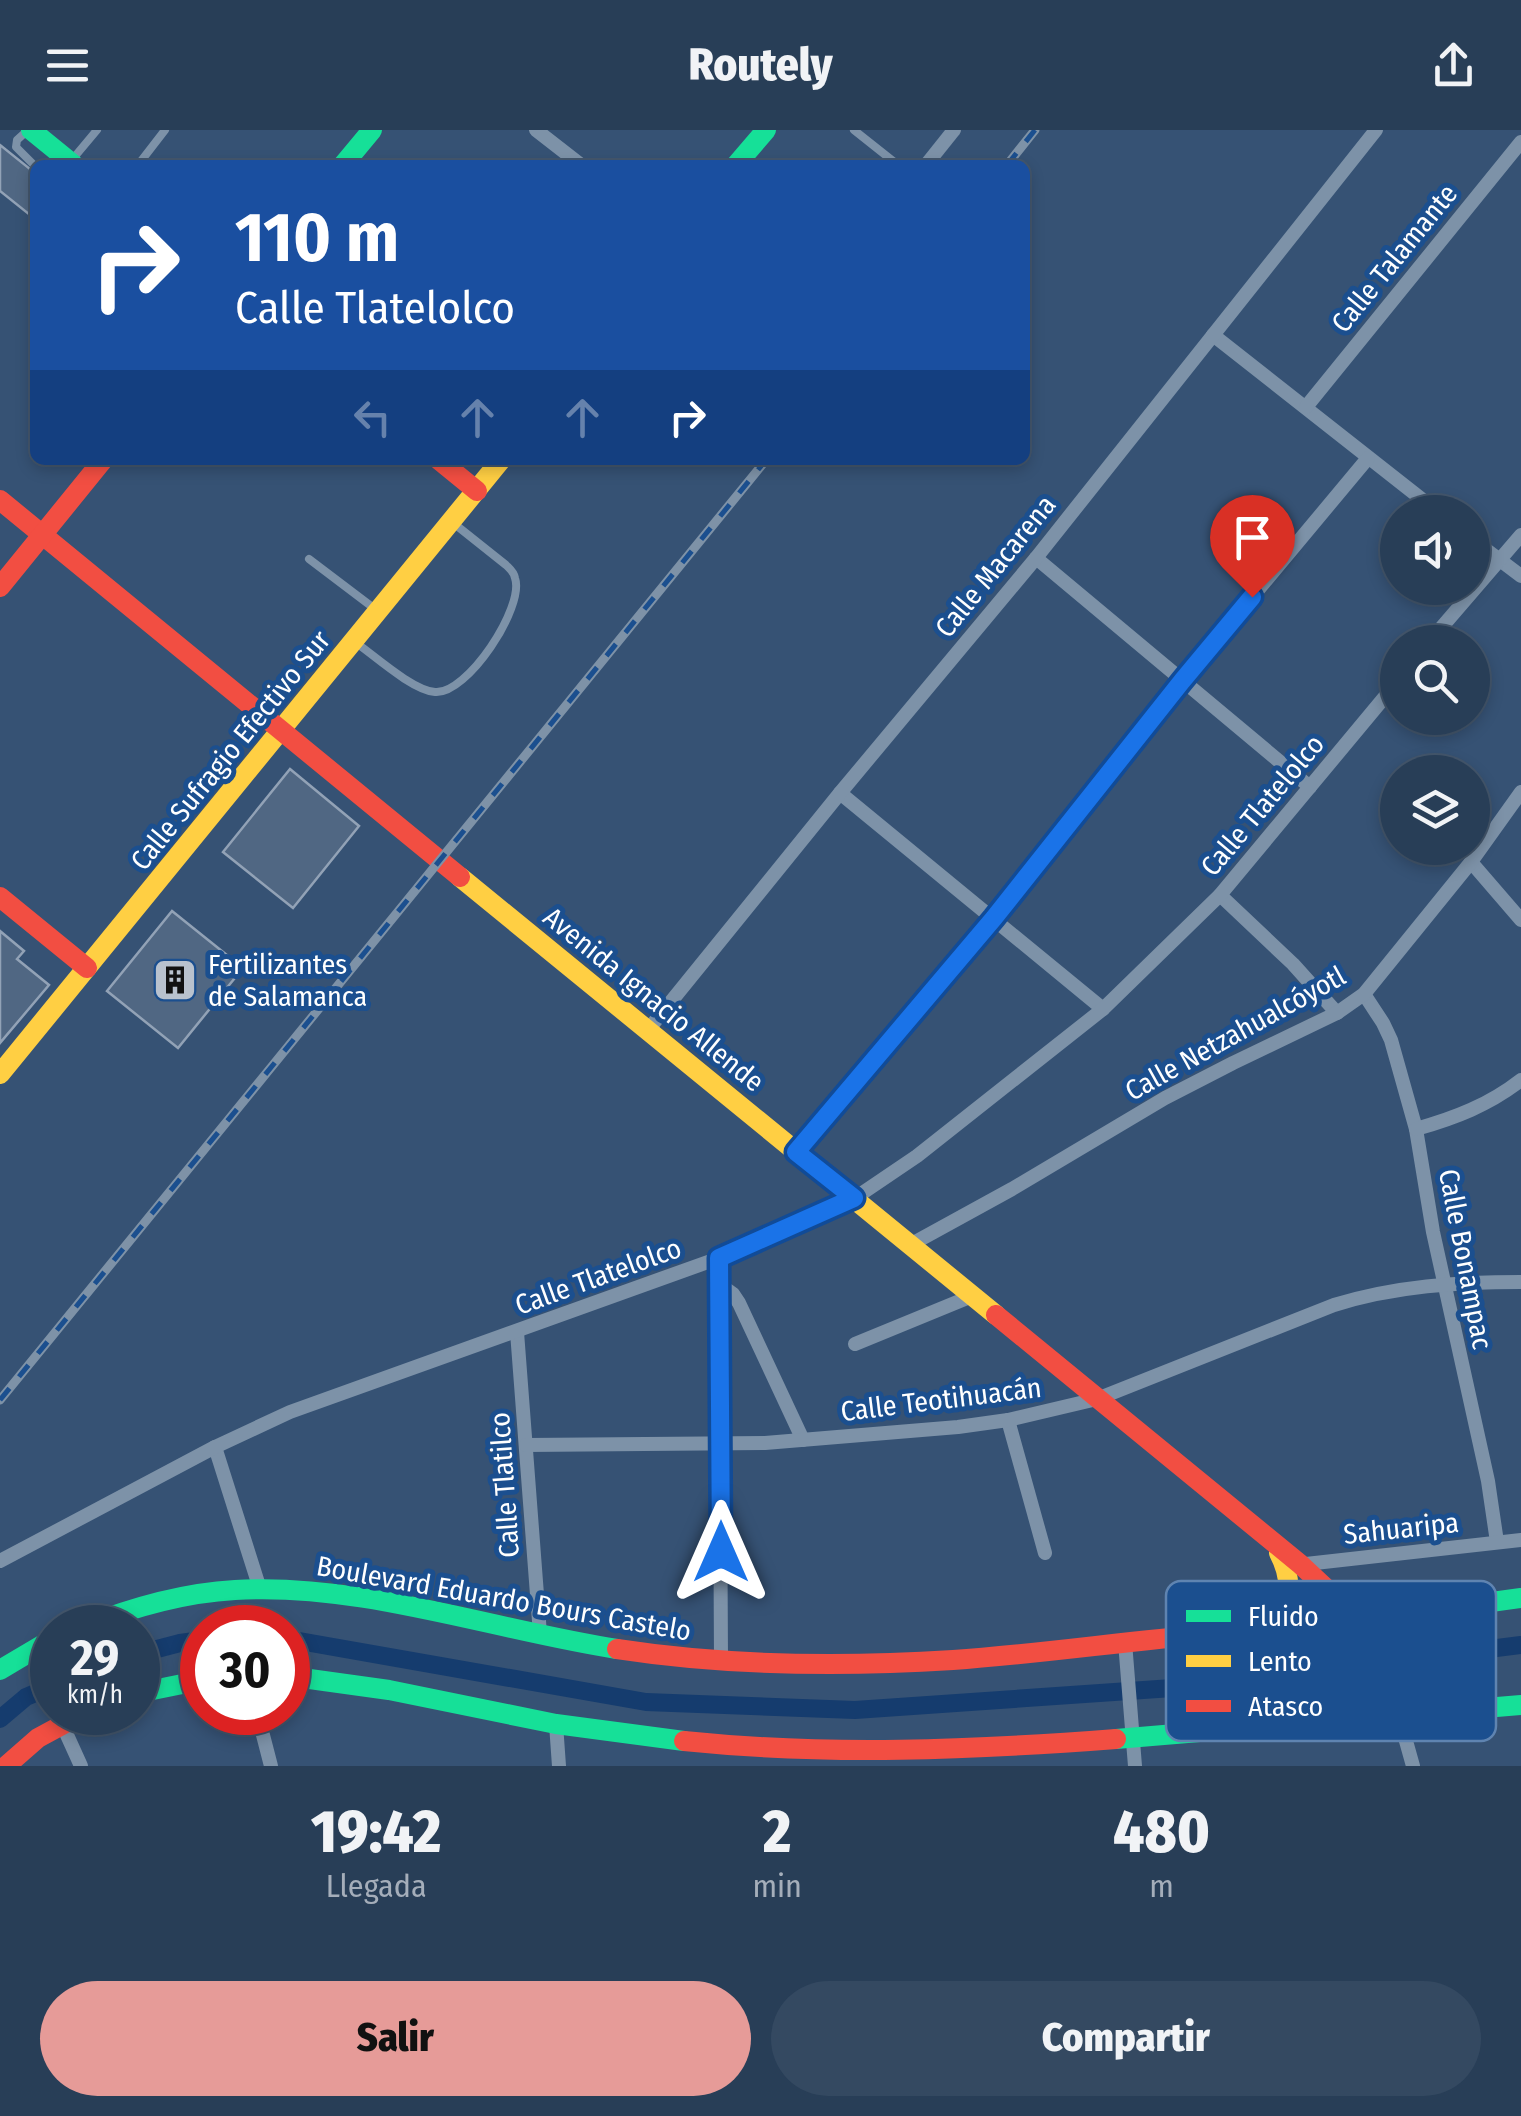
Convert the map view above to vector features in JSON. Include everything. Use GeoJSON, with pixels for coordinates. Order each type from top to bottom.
{"type":"FeatureCollection","features":[{"type":"Feature","properties":{"kind":"street"},"geometry":{"type":"LineString","coordinates":[[30,130],[67,160]]}},
{"type":"Feature","properties":{"kind":"street"},"geometry":{"type":"LineString","coordinates":[[347,160],[372,130]]}},
{"type":"Feature","properties":{"kind":"street"},"geometry":{"type":"LineString","coordinates":[[536,130],[575,160]]}},
{"type":"Feature","properties":{"kind":"street"},"geometry":{"type":"LineString","coordinates":[[740,160],[766,130]]}},
{"type":"Feature","properties":{"kind":"street"},"geometry":{"type":"LineString","coordinates":[[930,160],[954,130]]}},
{"type":"Feature","properties":{"kind":"street","name":"Calle Macarena"},"geometry":{"type":"LineString","coordinates":[[648,1030],[1036,558],[1376,130]]}},
{"type":"Feature","properties":{"kind":"street","name":"Calle Talamante"},"geometry":{"type":"LineString","coordinates":[[1306,406],[1521,142]]}},
{"type":"Feature","properties":{"kind":"street"},"geometry":{"type":"LineString","coordinates":[[1213,336],[1416,495]]}},
{"type":"Feature","properties":{"kind":"street"},"geometry":{"type":"LineString","coordinates":[[796,1152],[994,918],[1182,681],[1368,458]]}},
{"type":"Feature","properties":{"kind":"street"},"geometry":{"type":"LineString","coordinates":[[0,587],[99,465]]}},
{"type":"Feature","properties":{"kind":"street"},"geometry":{"type":"LineString","coordinates":[[446,465],[477,491]]}},
{"type":"Feature","properties":{"kind":"street","name":"Calle Sufragio Efectivo Sur"},"geometry":{"type":"LineString","coordinates":[[0,1074],[497,465]]}},
{"type":"Feature","properties":{"kind":"street","name":"Avenida Ignacio Allende"},"geometry":{"type":"LineString","coordinates":[[0,500],[854,1198],[1272,1543],[1312,1581]]}},
{"type":"Feature","properties":{"kind":"street"},"geometry":{"type":"LineString","coordinates":[[1443,625],[1521,534]]}},
{"type":"Feature","properties":{"kind":"street"},"geometry":{"type":"LineString","coordinates":[[1490,553],[1521,576]]}},
{"type":"Feature","properties":{"kind":"street"},"geometry":{"type":"LineString","coordinates":[[1036,558],[1310,786]]}},
{"type":"Feature","properties":{"kind":"street","name":"Calle Tlatelolco"},"geometry":{"type":"LineString","coordinates":[[0,1561],[215,1447],[325,1399],[719,1258],[854,1198],[917,1156],[1102,1009],[1220,895],[1380,702]]}},
{"type":"Feature","properties":{"kind":"street","name":"Calle Netzahualcóyotl"},"geometry":{"type":"LineString","coordinates":[[1490,834],[1521,792]]}},
{"type":"Feature","properties":{"kind":"street"},"geometry":{"type":"LineString","coordinates":[[840,793],[1102,1009]]}},
{"type":"Feature","properties":{"kind":"street"},"geometry":{"type":"LineString","coordinates":[[1502,816],[1521,817]]}},
{"type":"Feature","properties":{"kind":"street","name":"Calle Netzahualcóyotl"},"geometry":{"type":"LineString","coordinates":[[910,1245],[1165,1098],[1337,1013],[1364,994],[1469,865]]}},
{"type":"Feature","properties":{"kind":"street"},"geometry":{"type":"LineString","coordinates":[[1474,865],[1521,920]]}},
{"type":"Feature","properties":{"kind":"street"},"geometry":{"type":"LineString","coordinates":[[1220,895],[1293,964],[1337,1013]]}},
{"type":"Feature","properties":{"kind":"street"},"geometry":{"type":"LineString","coordinates":[[0,898],[87,968]]}},
{"type":"Feature","properties":{"kind":"street","name":"Calle Bonampac"},"geometry":{"type":"LineString","coordinates":[[1364,994],[1391,1040],[1416,1129],[1497,1542]]}},
{"type":"Feature","properties":{"kind":"street"},"geometry":{"type":"LineString","coordinates":[[1416,1129],[1452,1119],[1491,1101],[1521,1080]]}},
{"type":"Feature","properties":{"kind":"street"},"geometry":{"type":"LineString","coordinates":[[719,1258],[722,1660]]}},
{"type":"Feature","properties":{"kind":"street","name":"Calle Teotihuacán"},"geometry":{"type":"LineString","coordinates":[[526,1445],[803,1440],[1008,1420],[1096,1399],[1334,1304],[1444,1284],[1521,1282]]}},
{"type":"Feature","properties":{"kind":"street"},"geometry":{"type":"LineString","coordinates":[[719,1284],[739,1304],[803,1440]]}},
{"type":"Feature","properties":{"kind":"street"},"geometry":{"type":"LineString","coordinates":[[856,1344],[972,1296]]}},
{"type":"Feature","properties":{"kind":"street","name":"Calle Tlatilco"},"geometry":{"type":"LineString","coordinates":[[517,1332],[540,1634]]}},
{"type":"Feature","properties":{"kind":"street"},"geometry":{"type":"LineString","coordinates":[[1008,1420],[1045,1554]]}},
{"type":"Feature","properties":{"kind":"street"},"geometry":{"type":"LineString","coordinates":[[215,1447],[260,1589]]}},
{"type":"Feature","properties":{"kind":"street","name":"Sahuaripa"},"geometry":{"type":"LineString","coordinates":[[1293,1565],[1521,1540]]}},
{"type":"Feature","properties":{"kind":"street"},"geometry":{"type":"LineString","coordinates":[[1291,1581],[1293,1565]]}},
{"type":"Feature","properties":{"kind":"street","name":"Boulevard Eduardo Bours Castelo"},"geometry":{"type":"LineString","coordinates":[[150,1605],[188,1595],[260,1589],[315,1592],[659,1655],[722,1660],[866,1663],[1126,1651],[1166,1645]]}},
{"type":"Feature","properties":{"kind":"street","name":"Boulevard Eduardo Bours Castelo"},"geometry":{"type":"LineString","coordinates":[[1496,1601],[1521,1598]]}},
{"type":"Feature","properties":{"kind":"street"},"geometry":{"type":"LineString","coordinates":[[1126,1651],[1135,1766]]}},
{"type":"Feature","properties":{"kind":"street"},"geometry":{"type":"LineString","coordinates":[[0,1670],[30,1653]]}},
{"type":"Feature","properties":{"kind":"street"},"geometry":{"type":"LineString","coordinates":[[310,1677],[556,1724],[764,1757],[1053,1746],[1166,1730]]}},
{"type":"Feature","properties":{"kind":"street"},"geometry":{"type":"LineString","coordinates":[[1496,1707],[1521,1705]]}},
{"type":"Feature","properties":{"kind":"street"},"geometry":{"type":"LineString","coordinates":[[556,1724],[559,1766]]}},
{"type":"Feature","properties":{"kind":"street"},"geometry":{"type":"LineString","coordinates":[[6,1766],[43,1735]]}},
{"type":"Feature","properties":{"kind":"street"},"geometry":{"type":"LineString","coordinates":[[67,1735],[81,1766]]}},
{"type":"Feature","properties":{"kind":"street"},"geometry":{"type":"LineString","coordinates":[[262,1735],[271,1766]]}},
{"type":"Feature","properties":{"kind":"street"},"geometry":{"type":"LineString","coordinates":[[1406,1741],[1414,1766]]}},
{"type":"Feature","properties":{"kind":"lane"},"geometry":{"type":"LineString","coordinates":[[30,130],[16,147],[30,161]]}},
{"type":"Feature","properties":{"kind":"lane"},"geometry":{"type":"LineString","coordinates":[[75,160],[97,130]]}},
{"type":"Feature","properties":{"kind":"lane"},"geometry":{"type":"LineString","coordinates":[[142,160],[166,130]]}},
{"type":"Feature","properties":{"kind":"lane"},"geometry":{"type":"LineString","coordinates":[[854,130],[892,160]]}},
{"type":"Feature","properties":{"kind":"lane"},"geometry":{"type":"LineString","coordinates":[[354,642],[432,692],[446,691],[458,684],[473,668],[513,609],[517,581],[506,565],[452,522]]}},
{"type":"Feature","properties":{"kind":"lane"},"geometry":{"type":"LineString","coordinates":[[308,558],[379,612]]}},
{"type":"Feature","properties":{"kind":"building"},"geometry":{"type":"Polygon","coordinates":[[[0,145],[30,169],[30,215],[0,191],[0,145]]]}},
{"type":"Feature","properties":{"kind":"building"},"geometry":{"type":"Polygon","coordinates":[[[290,769],[359,826],[293,908],[223,852],[290,769]]]}},
{"type":"Feature","properties":{"kind":"building","name":"Fertilizantes de Salamanca"},"geometry":{"type":"Polygon","coordinates":[[[172,911],[243,968],[178,1048],[107,991],[172,911]]]}},
{"type":"Feature","properties":{"kind":"building"},"geometry":{"type":"Polygon","coordinates":[[[0,931],[24,951],[17,959],[49,985],[0,1043],[0,931]]]}},
{"type":"Feature","properties":{"kind":"waterway"},"geometry":{"type":"LineString","coordinates":[[160,1648],[180,1643]]}},
{"type":"Feature","properties":{"kind":"waterway"},"geometry":{"type":"LineString","coordinates":[[310,1643],[646,1702],[855,1710],[1166,1688]]}},
{"type":"Feature","properties":{"kind":"waterway"},"geometry":{"type":"LineString","coordinates":[[1496,1648],[1521,1645]]}},
{"type":"Feature","properties":{"kind":"waterway"},"geometry":{"type":"LineString","coordinates":[[0,1719],[30,1695]]}},
{"type":"Feature","properties":{"kind":"railway"},"geometry":{"type":"LineString","coordinates":[[1011,160],[1035,130]]}},
{"type":"Feature","properties":{"kind":"railway"},"geometry":{"type":"LineString","coordinates":[[0,1400],[762,465]]}},
{"type":"Feature","properties":{"kind":"traffic: fast"},"geometry":{"type":"LineString","coordinates":[[31,130],[68,160]]}},
{"type":"Feature","properties":{"kind":"traffic: fast"},"geometry":{"type":"LineString","coordinates":[[347,160],[372,130]]}},
{"type":"Feature","properties":{"kind":"traffic: fast"},"geometry":{"type":"LineString","coordinates":[[740,160],[766,130]]}},
{"type":"Feature","properties":{"kind":"traffic: fast"},"geometry":{"type":"LineString","coordinates":[[148,1605],[235,1590],[330,1593],[617,1649]]}},
{"type":"Feature","properties":{"kind":"traffic: fast"},"geometry":{"type":"LineString","coordinates":[[1496,1601],[1521,1598]]}},
{"type":"Feature","properties":{"kind":"traffic: fast"},"geometry":{"type":"LineString","coordinates":[[0,1670],[30,1652]]}},
{"type":"Feature","properties":{"kind":"traffic: fast"},"geometry":{"type":"LineString","coordinates":[[310,1679],[389,1690],[556,1724],[684,1741]]}},
{"type":"Feature","properties":{"kind":"traffic: fast"},"geometry":{"type":"LineString","coordinates":[[160,1689],[180,1684]]}},
{"type":"Feature","properties":{"kind":"traffic: fast"},"geometry":{"type":"LineString","coordinates":[[1496,1707],[1521,1705]]}},
{"type":"Feature","properties":{"kind":"traffic: fast"},"geometry":{"type":"LineString","coordinates":[[1116,1739],[1166,1735]]}},
{"type":"Feature","properties":{"kind":"traffic: slow"},"geometry":{"type":"LineString","coordinates":[[0,1074],[497,465]]}},
{"type":"Feature","properties":{"kind":"traffic: slow"},"geometry":{"type":"LineString","coordinates":[[460,877],[996,1315]]}},
{"type":"Feature","properties":{"kind":"traffic: slow"},"geometry":{"type":"LineString","coordinates":[[1279,1553],[1287,1581]]}},
{"type":"Feature","properties":{"kind":"traffic: jam"},"geometry":{"type":"LineString","coordinates":[[0,587],[99,465]]}},
{"type":"Feature","properties":{"kind":"traffic: jam"},"geometry":{"type":"LineString","coordinates":[[445,465],[477,491]]}},
{"type":"Feature","properties":{"kind":"traffic: jam"},"geometry":{"type":"LineString","coordinates":[[0,500],[460,877]]}},
{"type":"Feature","properties":{"kind":"traffic: jam"},"geometry":{"type":"LineString","coordinates":[[0,897],[87,968]]}},
{"type":"Feature","properties":{"kind":"traffic: jam"},"geometry":{"type":"LineString","coordinates":[[996,1315],[1318,1581]]}},
{"type":"Feature","properties":{"kind":"traffic: jam"},"geometry":{"type":"LineString","coordinates":[[617,1649],[743,1662],[869,1664],[1166,1639]]}},
{"type":"Feature","properties":{"kind":"traffic: jam"},"geometry":{"type":"LineString","coordinates":[[6,1766],[44,1735]]}},
{"type":"Feature","properties":{"kind":"traffic: jam"},"geometry":{"type":"LineString","coordinates":[[684,1741],[792,1749],[900,1750],[1116,1739]]}},
{"type":"Feature","properties":{"kind":"place","name":"Fertilizantes de Salamanca"},"geometry":{"type":"Point","coordinates":[175,980]}},
{"type":"Feature","properties":{"kind":"route"},"geometry":{"type":"LineString","coordinates":[[721,1552],[719,1258],[854,1198],[796,1152],[994,918],[1252,597]]}}]}
